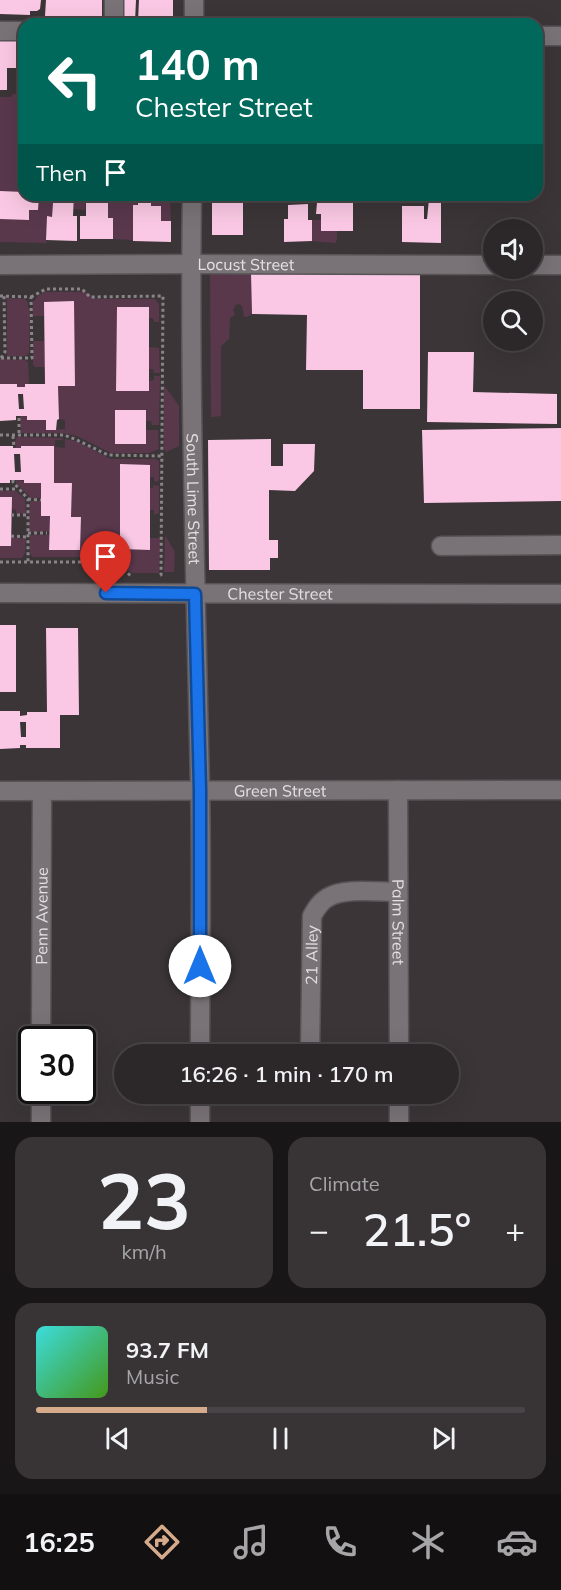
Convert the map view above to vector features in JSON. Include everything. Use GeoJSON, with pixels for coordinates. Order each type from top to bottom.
{"type":"FeatureCollection","features":[{"type":"Feature","properties":{"kind":"street"},"geometry":{"type":"LineString","coordinates":[[114,0],[114,18]]}},
{"type":"Feature","properties":{"kind":"street"},"geometry":{"type":"LineString","coordinates":[[194,0],[194,18]]}},
{"type":"Feature","properties":{"kind":"street"},"geometry":{"type":"LineString","coordinates":[[0,31],[18,31]]}},
{"type":"Feature","properties":{"kind":"street"},"geometry":{"type":"LineString","coordinates":[[543,36],[561,36]]}},
{"type":"Feature","properties":{"kind":"street","name":"South Lime Street"},"geometry":{"type":"LineString","coordinates":[[192,201],[195,594],[200,790],[200,1044]]}},
{"type":"Feature","properties":{"kind":"street","name":"Locust Street"},"geometry":{"type":"LineString","coordinates":[[0,266],[483,265]]}},
{"type":"Feature","properties":{"kind":"street"},"geometry":{"type":"LineString","coordinates":[[543,265],[561,265]]}},
{"type":"Feature","properties":{"kind":"street"},"geometry":{"type":"LineString","coordinates":[[441,546],[561,545]]}},
{"type":"Feature","properties":{"kind":"street","name":"Chester Street"},"geometry":{"type":"LineString","coordinates":[[0,593],[561,594]]}},
{"type":"Feature","properties":{"kind":"street","name":"Palm Street"},"geometry":{"type":"LineString","coordinates":[[398,790],[399,1044]]}},
{"type":"Feature","properties":{"kind":"street","name":"Green Street"},"geometry":{"type":"LineString","coordinates":[[0,791],[561,790]]}},
{"type":"Feature","properties":{"kind":"street","name":"Penn Avenue"},"geometry":{"type":"LineString","coordinates":[[41,1026],[42,791]]}},
{"type":"Feature","properties":{"kind":"street","name":"21 Alley"},"geometry":{"type":"LineString","coordinates":[[310,1044],[312,916],[318,906],[329,896],[351,891],[398,892]]}},
{"type":"Feature","properties":{"kind":"street"},"geometry":{"type":"LineString","coordinates":[[41,1104],[41,1122]]}},
{"type":"Feature","properties":{"kind":"street"},"geometry":{"type":"LineString","coordinates":[[200,1104],[200,1122]]}},
{"type":"Feature","properties":{"kind":"street"},"geometry":{"type":"LineString","coordinates":[[399,1104],[399,1122]]}},
{"type":"Feature","properties":{"kind":"path"},"geometry":{"type":"LineString","coordinates":[[0,358],[5,352],[2,296],[31,297],[46,289],[82,289],[90,297],[163,296],[161,575],[151,576]]}},
{"type":"Feature","properties":{"kind":"path"},"geometry":{"type":"LineString","coordinates":[[0,358],[32,358],[31,297]]}},
{"type":"Feature","properties":{"kind":"path"},"geometry":{"type":"LineString","coordinates":[[19,418],[19,436]]}},
{"type":"Feature","properties":{"kind":"path"},"geometry":{"type":"LineString","coordinates":[[0,435],[64,435],[108,455],[161,456]]}},
{"type":"Feature","properties":{"kind":"path"},"geometry":{"type":"LineString","coordinates":[[13,436],[14,448]]}},
{"type":"Feature","properties":{"kind":"path"},"geometry":{"type":"LineString","coordinates":[[14,480],[18,489],[28,499],[41,500]]}},
{"type":"Feature","properties":{"kind":"path"},"geometry":{"type":"LineString","coordinates":[[0,489],[18,489]]}},
{"type":"Feature","properties":{"kind":"path"},"geometry":{"type":"LineString","coordinates":[[28,499],[28,562]]}},
{"type":"Feature","properties":{"kind":"path"},"geometry":{"type":"LineString","coordinates":[[11,515],[27,515]]}},
{"type":"Feature","properties":{"kind":"path"},"geometry":{"type":"LineString","coordinates":[[11,536],[47,533]]}},
{"type":"Feature","properties":{"kind":"path"},"geometry":{"type":"LineString","coordinates":[[0,562],[114,562],[131,576],[141,576]]}},
{"type":"Feature","properties":{"kind":"shaded area"},"geometry":{"type":"Polygon","coordinates":[[[12,94],[18,94],[18,201],[65,201],[65,203],[53,203],[52,217],[47,217],[47,243],[0,242],[0,97],[11,97],[12,94]]]}},
{"type":"Feature","properties":{"kind":"shaded area"},"geometry":{"type":"Polygon","coordinates":[[[74,201],[86,201],[85,210],[74,209],[74,201]]]}},
{"type":"Feature","properties":{"kind":"shaded area"},"geometry":{"type":"Polygon","coordinates":[[[108,201],[137,201],[133,240],[113,239],[113,218],[108,218],[108,201]]]}},
{"type":"Feature","properties":{"kind":"shaded area"},"geometry":{"type":"Polygon","coordinates":[[[151,201],[170,201],[171,221],[161,221],[161,206],[151,206],[151,201]]]}},
{"type":"Feature","properties":{"kind":"shaded area"},"geometry":{"type":"Polygon","coordinates":[[[312,220],[321,220],[321,231],[337,231],[336,243],[312,241],[312,220]]]}},
{"type":"Feature","properties":{"kind":"shaded area"},"geometry":{"type":"Polygon","coordinates":[[[210,273],[251,273],[252,314],[244,317],[242,306],[239,304],[233,310],[235,315],[230,318],[229,339],[221,346],[221,416],[211,417],[210,273]]]}},
{"type":"Feature","properties":{"kind":"shaded area"},"geometry":{"type":"Polygon","coordinates":[[[45,292],[86,292],[96,299],[155,299],[159,304],[159,322],[154,322],[153,318],[149,318],[149,307],[117,307],[116,390],[154,380],[154,376],[160,376],[159,425],[152,425],[151,421],[146,421],[146,410],[115,410],[115,444],[146,444],[146,430],[158,430],[159,449],[149,453],[111,453],[77,436],[63,433],[21,433],[20,416],[27,416],[28,420],[46,420],[46,430],[65,429],[65,420],[59,419],[58,386],[74,386],[74,302],[44,302],[44,316],[33,316],[33,302],[45,292]]]}},
{"type":"Feature","properties":{"kind":"shaded area"},"geometry":{"type":"Polygon","coordinates":[[[7,298],[25,299],[30,308],[29,353],[25,356],[7,356],[7,298]]]}},
{"type":"Feature","properties":{"kind":"shaded area"},"geometry":{"type":"Polygon","coordinates":[[[34,341],[44,341],[45,367],[33,365],[34,341]]]}},
{"type":"Feature","properties":{"kind":"shaded area"},"geometry":{"type":"Polygon","coordinates":[[[149,347],[159,348],[160,373],[154,373],[153,369],[149,369],[149,347]]]}},
{"type":"Feature","properties":{"kind":"shaded area"},"geometry":{"type":"Polygon","coordinates":[[[0,359],[28,362],[29,384],[25,387],[17,387],[17,384],[0,384],[0,359]]]}},
{"type":"Feature","properties":{"kind":"shaded area"},"geometry":{"type":"Polygon","coordinates":[[[164,385],[179,406],[179,446],[166,452],[164,448],[164,385]]]}},
{"type":"Feature","properties":{"kind":"shaded area"},"geometry":{"type":"Polygon","coordinates":[[[17,437],[63,438],[55,440],[55,447],[65,448],[65,439],[76,441],[111,459],[156,459],[159,461],[159,480],[157,482],[154,481],[154,477],[150,477],[150,465],[120,465],[120,549],[149,550],[150,538],[160,538],[159,573],[132,573],[111,557],[33,557],[30,554],[31,535],[49,535],[50,550],[80,550],[81,517],[71,517],[72,483],[54,483],[54,446],[16,448],[17,437]]]}},
{"type":"Feature","properties":{"kind":"shaded area"},"geometry":{"type":"Polygon","coordinates":[[[16,480],[41,483],[41,498],[31,498],[16,483],[16,480]]]}},
{"type":"Feature","properties":{"kind":"shaded area"},"geometry":{"type":"Polygon","coordinates":[[[153,485],[159,486],[159,513],[154,515],[154,510],[150,510],[150,488],[153,488],[153,485]]]}},
{"type":"Feature","properties":{"kind":"shaded area"},"geometry":{"type":"Polygon","coordinates":[[[0,491],[16,491],[25,499],[26,512],[16,513],[16,510],[11,509],[11,497],[0,497],[0,491]]]}},
{"type":"Feature","properties":{"kind":"shaded area"},"geometry":{"type":"Polygon","coordinates":[[[31,501],[41,501],[41,516],[50,516],[50,531],[32,532],[29,530],[31,501]]]}},
{"type":"Feature","properties":{"kind":"shaded area"},"geometry":{"type":"Polygon","coordinates":[[[11,537],[26,539],[25,553],[22,558],[0,558],[0,546],[11,546],[11,537]]]}},
{"type":"Feature","properties":{"kind":"shaded area"},"geometry":{"type":"Polygon","coordinates":[[[165,537],[175,552],[174,572],[164,572],[165,537]]]}},
{"type":"Feature","properties":{"kind":"building"},"geometry":{"type":"Polygon","coordinates":[[[0,0],[41,0],[40,9],[30,11],[30,15],[0,14],[0,0]]]}},
{"type":"Feature","properties":{"kind":"building"},"geometry":{"type":"Polygon","coordinates":[[[46,0],[102,0],[102,17],[45,16],[46,0]]]}},
{"type":"Feature","properties":{"kind":"building"},"geometry":{"type":"Polygon","coordinates":[[[123,0],[136,0],[135,18],[123,18],[123,0]]]}},
{"type":"Feature","properties":{"kind":"building"},"geometry":{"type":"Polygon","coordinates":[[[139,0],[173,0],[173,18],[138,18],[139,0]]]}},
{"type":"Feature","properties":{"kind":"building"},"geometry":{"type":"Polygon","coordinates":[[[0,41],[18,41],[18,81],[17,68],[7,68],[7,90],[0,90],[0,41]]]}},
{"type":"Feature","properties":{"kind":"building"},"geometry":{"type":"Polygon","coordinates":[[[0,191],[18,192],[18,201],[39,201],[38,210],[29,210],[29,220],[0,219],[0,191]]]}},
{"type":"Feature","properties":{"kind":"building"},"geometry":{"type":"Polygon","coordinates":[[[65,201],[74,201],[73,216],[77,216],[77,241],[46,240],[47,216],[52,217],[53,203],[65,203],[65,201]]]}},
{"type":"Feature","properties":{"kind":"building"},"geometry":{"type":"Polygon","coordinates":[[[86,201],[108,201],[108,218],[113,218],[113,239],[80,239],[80,216],[86,216],[86,201]]]}},
{"type":"Feature","properties":{"kind":"building"},"geometry":{"type":"Polygon","coordinates":[[[138,201],[151,201],[151,206],[161,206],[161,221],[171,221],[171,242],[133,241],[133,205],[138,205],[138,201]]]}},
{"type":"Feature","properties":{"kind":"building"},"geometry":{"type":"Polygon","coordinates":[[[212,201],[243,201],[243,235],[212,235],[212,201]]]}},
{"type":"Feature","properties":{"kind":"building"},"geometry":{"type":"Polygon","coordinates":[[[311,201],[353,201],[353,231],[321,231],[321,214],[316,214],[317,203],[311,203],[311,201]]]}},
{"type":"Feature","properties":{"kind":"building"},"geometry":{"type":"Polygon","coordinates":[[[429,201],[441,201],[441,243],[402,242],[402,206],[424,206],[424,219],[427,219],[429,201]]]}},
{"type":"Feature","properties":{"kind":"building"},"geometry":{"type":"Polygon","coordinates":[[[308,204],[308,220],[312,220],[312,241],[284,242],[284,219],[288,219],[288,205],[308,204]]]}},
{"type":"Feature","properties":{"kind":"building"},"geometry":{"type":"Polygon","coordinates":[[[251,273],[420,274],[420,409],[363,409],[363,370],[306,370],[307,315],[252,314],[251,273]]]}},
{"type":"Feature","properties":{"kind":"building"},"geometry":{"type":"Polygon","coordinates":[[[74,301],[75,386],[58,386],[59,419],[56,430],[46,430],[46,420],[27,420],[27,416],[16,416],[16,420],[0,421],[0,384],[17,384],[17,387],[25,387],[25,384],[45,384],[44,302],[74,301]],[[18,394],[19,409],[24,409],[23,394],[18,394]]]}},
{"type":"Feature","properties":{"kind":"building"},"geometry":{"type":"Polygon","coordinates":[[[117,307],[149,307],[149,391],[116,391],[117,307]]]}},
{"type":"Feature","properties":{"kind":"building"},"geometry":{"type":"Polygon","coordinates":[[[428,352],[474,352],[473,392],[557,394],[557,424],[427,422],[428,352]]]}},
{"type":"Feature","properties":{"kind":"building"},"geometry":{"type":"Polygon","coordinates":[[[115,410],[146,410],[146,444],[115,444],[115,410]]]}},
{"type":"Feature","properties":{"kind":"building"},"geometry":{"type":"Polygon","coordinates":[[[561,428],[561,501],[424,503],[422,430],[561,428]]]}},
{"type":"Feature","properties":{"kind":"building"},"geometry":{"type":"Polygon","coordinates":[[[271,439],[271,466],[283,466],[283,444],[315,444],[314,471],[295,491],[269,490],[269,540],[278,540],[278,558],[270,558],[270,570],[209,570],[208,440],[271,439]]]}},
{"type":"Feature","properties":{"kind":"building"},"geometry":{"type":"Polygon","coordinates":[[[0,446],[21,448],[21,446],[54,446],[54,483],[72,483],[71,517],[81,517],[80,550],[49,550],[50,516],[41,516],[41,483],[10,480],[10,483],[0,483],[0,446]],[[14,454],[15,472],[21,472],[20,454],[14,454]]]}},
{"type":"Feature","properties":{"kind":"building"},"geometry":{"type":"Polygon","coordinates":[[[120,464],[150,465],[150,550],[120,549],[120,464]]]}},
{"type":"Feature","properties":{"kind":"building"},"geometry":{"type":"Polygon","coordinates":[[[0,497],[12,497],[11,546],[0,546],[0,497]]]}},
{"type":"Feature","properties":{"kind":"building"},"geometry":{"type":"Polygon","coordinates":[[[0,625],[16,625],[16,692],[0,692],[0,625]]]}},
{"type":"Feature","properties":{"kind":"building"},"geometry":{"type":"Polygon","coordinates":[[[46,628],[78,628],[79,715],[60,715],[60,748],[26,748],[26,745],[20,745],[20,748],[0,749],[0,711],[20,711],[20,716],[27,715],[27,712],[47,712],[46,628]],[[20,722],[21,737],[26,737],[26,722],[20,722]]]}},
{"type":"Feature","properties":{"kind":"route"},"geometry":{"type":"LineString","coordinates":[[106,593],[195,594],[200,790],[200,966]]}}]}
